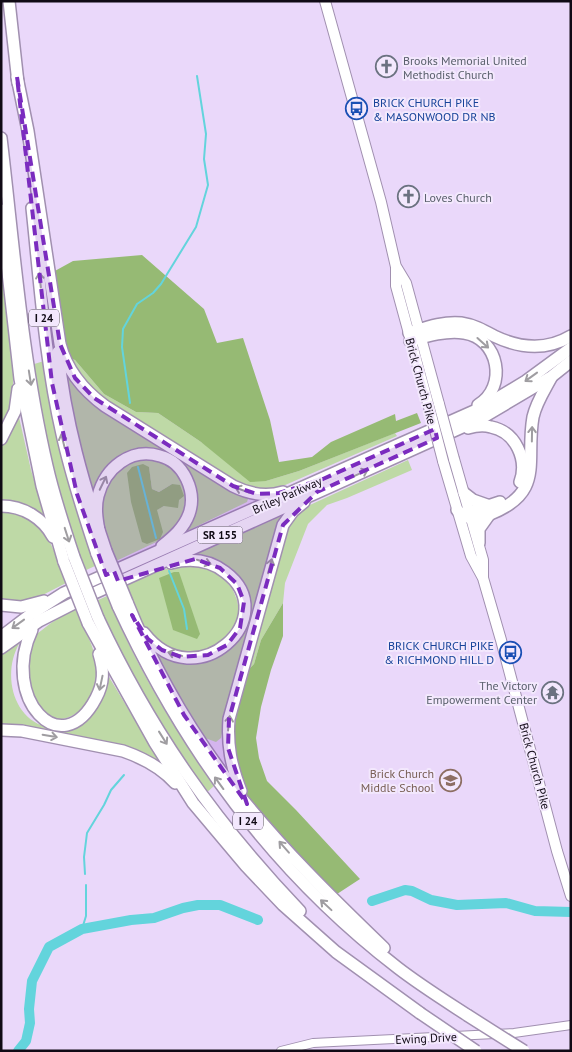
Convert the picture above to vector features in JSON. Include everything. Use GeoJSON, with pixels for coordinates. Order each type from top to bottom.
{"type":"FeatureCollection","features":[{"type":"Feature","properties":{"kind":"highway","name":"I 24"},"geometry":{"type":"LineString","coordinates":[[10,7],[52,383],[61,434],[77,494],[154,681],[179,724],[213,775],[254,828],[286,865],[330,909],[398,969],[525,1051]]}},
{"type":"Feature","properties":{"kind":"highway"},"geometry":{"type":"LineString","coordinates":[[17,77],[28,131],[54,311],[61,382],[84,484],[99,530]]}},
{"type":"Feature","properties":{"kind":"highway","name":"I 24"},"geometry":{"type":"LineString","coordinates":[[1,138],[24,339],[34,405],[69,560],[93,620],[144,708],[188,777],[259,867],[300,911],[380,983],[476,1051]]}},
{"type":"Feature","properties":{"kind":"highway"},"geometry":{"type":"LineString","coordinates":[[1,210],[20,379],[42,486],[59,548]]}},
{"type":"Feature","properties":{"kind":"highway"},"geometry":{"type":"LineString","coordinates":[[54,311],[63,356],[75,378],[94,398],[133,424],[233,486],[246,492],[268,495],[323,479]]}},
{"type":"Feature","properties":{"kind":"highway"},"geometry":{"type":"LineString","coordinates":[[415,335],[428,327],[460,323],[478,327],[507,342],[532,347],[545,346],[571,336]]}},
{"type":"Feature","properties":{"kind":"highway"},"geometry":{"type":"LineString","coordinates":[[410,440],[425,429],[480,403],[493,387],[496,376],[496,367],[492,353],[476,337],[465,333],[415,335]]}},
{"type":"Feature","properties":{"kind":"highway","name":"Briley Parkway"},"geometry":{"type":"LineString","coordinates":[[1,636],[31,614],[64,594],[498,399],[571,348]]}},
{"type":"Feature","properties":{"kind":"highway","name":"Briley Parkway"},"geometry":{"type":"LineString","coordinates":[[1,648],[38,621],[124,578],[454,431],[505,405],[551,377],[571,361]]}},
{"type":"Feature","properties":{"kind":"highway"},"geometry":{"type":"LineString","coordinates":[[465,516],[490,511],[510,504],[519,496],[526,484],[532,462],[534,415],[538,402],[551,377]]}},
{"type":"Feature","properties":{"kind":"highway"},"geometry":{"type":"LineString","coordinates":[[1,439],[15,411],[20,379]]}},
{"type":"Feature","properties":{"kind":"highway"},"geometry":{"type":"LineString","coordinates":[[454,431],[475,426],[490,426],[503,432],[517,446],[523,459],[521,480],[512,494],[490,511],[479,528],[479,543]]}},
{"type":"Feature","properties":{"kind":"highway"},"geometry":{"type":"LineString","coordinates":[[102,553],[96,511],[97,497],[102,484],[119,462],[132,456],[145,454],[160,456],[170,460],[180,468],[185,476],[191,496],[189,514],[185,523],[170,540],[134,562]]}},
{"type":"Feature","properties":{"kind":"highway"},"geometry":{"type":"LineString","coordinates":[[247,804],[235,774],[228,748],[229,719],[276,544],[283,525],[293,511],[317,492]]}},
{"type":"Feature","properties":{"kind":"highway"},"geometry":{"type":"LineString","coordinates":[[464,493],[490,511]]}},
{"type":"Feature","properties":{"kind":"highway"},"geometry":{"type":"LineString","coordinates":[[1,506],[21,509],[40,520],[50,531],[59,548],[69,560]]}},
{"type":"Feature","properties":{"kind":"highway"},"geometry":{"type":"LineString","coordinates":[[122,604],[154,645],[172,655],[192,658],[218,651],[232,640],[243,621],[244,602],[237,584],[229,575],[209,563],[196,559],[178,561],[124,578]]}},
{"type":"Feature","properties":{"kind":"highway"},"geometry":{"type":"LineString","coordinates":[[1,605],[11,607],[26,606],[64,594]]}},
{"type":"Feature","properties":{"kind":"highway"},"geometry":{"type":"LineString","coordinates":[[132,615],[140,636],[184,715],[208,752],[247,804],[296,861],[431,991]]}},
{"type":"Feature","properties":{"kind":"highway"},"geometry":{"type":"LineString","coordinates":[[38,621],[24,640],[20,649],[14,669],[14,679],[18,697],[27,712],[46,724],[60,725],[75,721],[94,703],[101,687],[103,671],[94,636],[93,620]]}},
{"type":"Feature","properties":{"kind":"highway"},"geometry":{"type":"LineString","coordinates":[[94,636],[155,743],[193,802]]}},
{"type":"Feature","properties":{"kind":"highway"},"geometry":{"type":"LineString","coordinates":[[1,730],[22,731],[108,748],[137,756],[158,767],[193,802],[246,866],[283,905],[336,952],[380,983]]}},
{"type":"Feature","properties":{"kind":"main road","name":"Brick Church Pike"},"geometry":{"type":"LineString","coordinates":[[325,1],[381,202],[396,267],[406,283],[429,407],[443,462],[465,516],[479,543],[483,560],[482,578]]}},
{"type":"Feature","properties":{"kind":"main road","name":"Brick Church Pike"},"geometry":{"type":"LineString","coordinates":[[415,335],[439,404],[464,493],[465,516],[471,556],[482,578],[502,642],[570,894]]}},
{"type":"Feature","properties":{"kind":"street","name":"Ewing Drive"},"geometry":{"type":"LineString","coordinates":[[281,1051],[313,1044],[514,1033],[571,1025]]}},
{"type":"Feature","properties":{"kind":"highlighted area"},"geometry":{"type":"Polygon","coordinates":[[[17,77],[60,344],[75,378],[94,398],[233,486],[257,494],[279,493],[323,479],[435,429],[437,438],[317,492],[283,525],[229,719],[228,748],[247,804],[184,715],[132,615],[148,639],[162,650],[181,657],[208,655],[227,645],[240,628],[244,602],[237,584],[220,568],[195,559],[118,581],[114,571],[106,575],[77,494],[52,383],[17,77]]]}},
{"type":"Feature","properties":{"kind":"green space"},"geometry":{"type":"Polygon","coordinates":[[[142,255],[204,309],[217,343],[243,338],[270,420],[279,462],[312,457],[331,442],[395,414],[396,421],[417,413],[421,423],[299,471],[266,481],[250,482],[201,442],[158,413],[136,412],[104,394],[75,360],[69,358],[53,272],[73,261],[142,255]]]}},
{"type":"Feature","properties":{"kind":"green space"},"geometry":{"type":"Polygon","coordinates":[[[1,269],[13,372],[13,393],[9,410],[1,428],[1,269]]]}},
{"type":"Feature","properties":{"kind":"green space"},"geometry":{"type":"Polygon","coordinates":[[[69,358],[75,360],[104,394],[136,412],[158,413],[201,442],[266,481],[299,471],[395,433],[397,436],[283,486],[273,489],[257,489],[244,485],[224,474],[107,402],[87,387],[69,358]]]}},
{"type":"Feature","properties":{"kind":"green space"},"geometry":{"type":"Polygon","coordinates":[[[44,361],[54,424],[66,475],[95,566],[84,571],[51,467],[31,365],[44,361]]]}},
{"type":"Feature","properties":{"kind":"green space"},"geometry":{"type":"Polygon","coordinates":[[[63,363],[71,377],[234,492],[248,499],[247,502],[183,533],[186,527],[187,472],[141,450],[93,495],[81,454],[63,363]]]}},
{"type":"Feature","properties":{"kind":"green space"},"geometry":{"type":"Polygon","coordinates":[[[19,417],[31,470],[46,520],[1,503],[1,446],[19,417]]]}},
{"type":"Feature","properties":{"kind":"green space"},"geometry":{"type":"Polygon","coordinates":[[[142,458],[165,463],[181,478],[185,498],[184,509],[180,520],[167,537],[116,561],[102,522],[101,513],[104,494],[116,473],[123,467],[142,458]],[[149,468],[142,542],[156,510],[164,506],[172,484],[159,492],[152,489],[149,468]]]}},
{"type":"Feature","properties":{"kind":"green space"},"geometry":{"type":"Polygon","coordinates":[[[408,460],[412,470],[327,505],[308,524],[285,583],[283,603],[261,640],[254,664],[245,673],[279,543],[299,510],[408,460]]]}},
{"type":"Feature","properties":{"kind":"green space"},"geometry":{"type":"Polygon","coordinates":[[[143,464],[149,467],[152,489],[159,492],[172,484],[180,485],[184,496],[179,500],[178,508],[164,506],[157,510],[163,532],[160,539],[147,544],[142,542],[131,502],[127,473],[132,467],[143,464]]]}},
{"type":"Feature","properties":{"kind":"green space"},"geometry":{"type":"Polygon","coordinates":[[[1,511],[16,513],[28,518],[37,525],[45,534],[57,557],[66,583],[21,604],[1,601],[1,511]]]}},
{"type":"Feature","properties":{"kind":"green space"},"geometry":{"type":"Polygon","coordinates":[[[281,514],[285,515],[225,718],[221,738],[216,742],[205,738],[158,660],[162,654],[180,660],[234,642],[245,595],[196,554],[281,514]]]}},
{"type":"Feature","properties":{"kind":"green space"},"geometry":{"type":"Polygon","coordinates":[[[189,562],[217,572],[232,588],[239,611],[237,622],[217,647],[188,654],[166,648],[153,638],[143,625],[126,586],[156,572],[189,562]]]}},
{"type":"Feature","properties":{"kind":"green space"},"geometry":{"type":"Polygon","coordinates":[[[179,572],[200,634],[197,639],[173,630],[159,578],[179,572]]]}},
{"type":"Feature","properties":{"kind":"green space"},"geometry":{"type":"Polygon","coordinates":[[[107,596],[155,694],[183,741],[214,786],[205,794],[131,675],[96,601],[107,596]]]}},
{"type":"Feature","properties":{"kind":"green space"},"geometry":{"type":"Polygon","coordinates":[[[283,603],[283,636],[261,707],[256,738],[259,758],[267,781],[360,879],[334,896],[250,802],[241,785],[232,743],[245,673],[254,664],[261,640],[283,603]]]}},
{"type":"Feature","properties":{"kind":"green space"},"geometry":{"type":"Polygon","coordinates":[[[75,608],[95,657],[97,681],[93,693],[77,713],[63,719],[47,719],[20,685],[33,637],[75,608]]]}},
{"type":"Feature","properties":{"kind":"green space"},"geometry":{"type":"Polygon","coordinates":[[[19,644],[14,655],[12,667],[11,680],[13,692],[25,714],[34,722],[49,728],[69,726],[106,678],[109,677],[162,765],[1,726],[1,656],[12,646],[19,644]]]}},
{"type":"Feature","properties":{"kind":"waterway"},"geometry":{"type":"LineString","coordinates":[[130,403],[122,347],[123,329],[137,304],[153,293],[161,284],[196,227],[208,185],[204,159],[206,134],[197,76]]}},
{"type":"Feature","properties":{"kind":"waterway"},"geometry":{"type":"LineString","coordinates":[[138,467],[156,538]]}},
{"type":"Feature","properties":{"kind":"waterway"},"geometry":{"type":"LineString","coordinates":[[169,571],[184,609],[187,629]]}},
{"type":"Feature","properties":{"kind":"waterway"},"geometry":{"type":"LineString","coordinates":[[85,874],[84,857],[87,833],[111,790],[124,775]]}},
{"type":"Feature","properties":{"kind":"waterway"},"geometry":{"type":"LineString","coordinates":[[82,929],[86,916],[86,885]]}},
{"type":"Feature","properties":{"kind":"waterway"},"geometry":{"type":"LineString","coordinates":[[372,901],[405,890],[412,891],[431,900],[457,905],[506,903],[535,911],[571,912]]}},
{"type":"Feature","properties":{"kind":"waterway"},"geometry":{"type":"LineString","coordinates":[[18,1051],[26,1041],[30,1023],[29,1009],[32,981],[49,947],[82,929],[154,918],[198,905],[220,905],[258,920]]}},
{"type":"Feature","properties":{"kind":"place","name":"Brooks Memorial United Methodist Church"},"geometry":{"type":"Point","coordinates":[387,67]}},
{"type":"Feature","properties":{"kind":"place","name":"BRICK CHURCH PIKE & MASONWOOD DR NB"},"geometry":{"type":"Point","coordinates":[357,109]}},
{"type":"Feature","properties":{"kind":"place","name":"Loves Church"},"geometry":{"type":"Point","coordinates":[408,197]}},
{"type":"Feature","properties":{"kind":"place","name":"BRICK CHURCH PIKE & RICHMOND HILL D"},"geometry":{"type":"Point","coordinates":[510,652]}},
{"type":"Feature","properties":{"kind":"place","name":"The Victory Empowerment Center"},"geometry":{"type":"Point","coordinates":[553,692]}},
{"type":"Feature","properties":{"kind":"place","name":"Brick Church Middle School"},"geometry":{"type":"Point","coordinates":[450,780]}}]}
